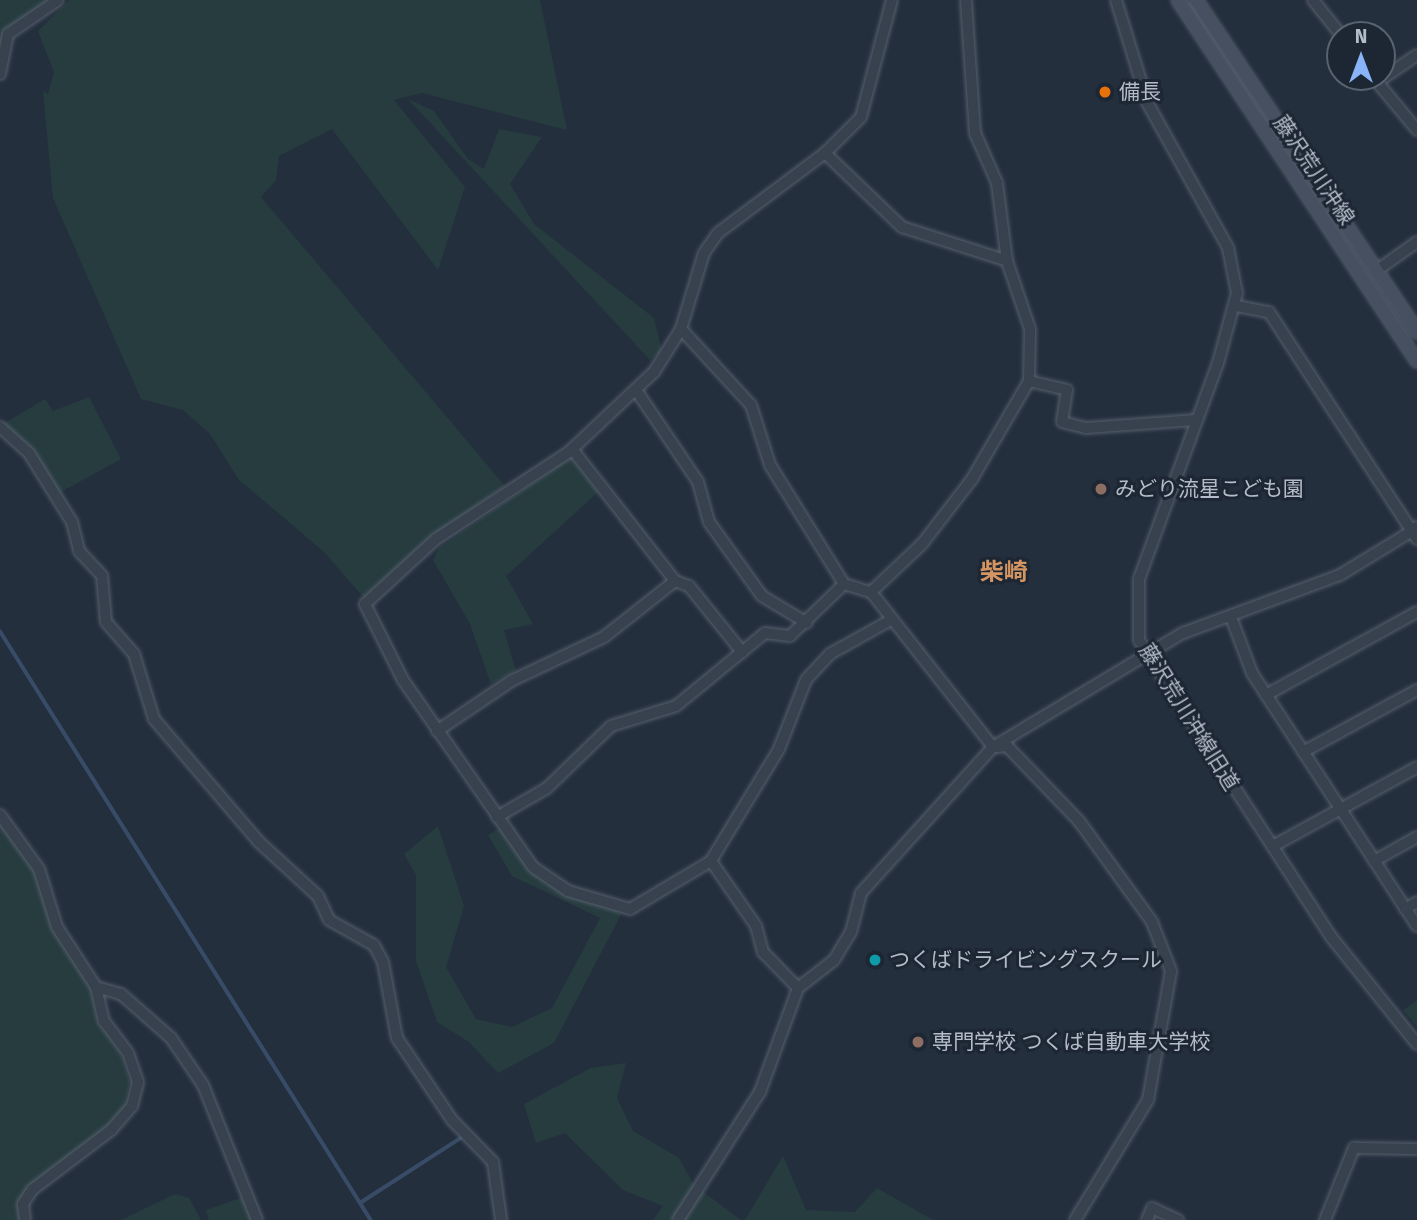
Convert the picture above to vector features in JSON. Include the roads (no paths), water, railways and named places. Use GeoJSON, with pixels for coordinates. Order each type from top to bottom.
{"type":"FeatureCollection","features":[{"type":"Feature","properties":{"kind":"main road","name":"藤沢荒川沖線"},"geometry":{"type":"LineString","coordinates":[[1178,0],[1417,361]]}},
{"type":"Feature","properties":{"kind":"main road","name":"藤沢荒川沖線"},"geometry":{"type":"LineString","coordinates":[[1196,0],[1417,332]]}},
{"type":"Feature","properties":{"kind":"street"},"geometry":{"type":"LineString","coordinates":[[0,74],[8,34],[58,0]]}},
{"type":"Feature","properties":{"kind":"street"},"geometry":{"type":"LineString","coordinates":[[889,621],[830,654],[806,680],[779,749],[711,861],[630,909],[549,879],[496,817],[437,730],[365,604],[436,539],[572,449],[636,390],[681,329],[704,253],[718,233],[825,153],[861,117],[892,0]]}},
{"type":"Feature","properties":{"kind":"street"},"geometry":{"type":"LineString","coordinates":[[872,592],[922,544],[972,479],[1028,381],[1030,328],[1007,261],[997,183],[975,133],[966,0]]}},
{"type":"Feature","properties":{"kind":"street","name":"藤沢荒川沖線旧道"},"geometry":{"type":"LineString","coordinates":[[1116,0],[1148,104],[1228,248],[1237,306],[1139,579],[1135,622],[1145,654],[1332,938],[1417,1044]]}},
{"type":"Feature","properties":{"kind":"street"},"geometry":{"type":"LineString","coordinates":[[1314,0],[1330,21]]}},
{"type":"Feature","properties":{"kind":"street"},"geometry":{"type":"LineString","coordinates":[[1396,68],[1417,55]]}},
{"type":"Feature","properties":{"kind":"street"},"geometry":{"type":"LineString","coordinates":[[1384,91],[1417,130]]}},
{"type":"Feature","properties":{"kind":"street"},"geometry":{"type":"LineString","coordinates":[[825,153],[902,227],[1007,261]]}},
{"type":"Feature","properties":{"kind":"street"},"geometry":{"type":"LineString","coordinates":[[1376,271],[1417,242]]}},
{"type":"Feature","properties":{"kind":"street"},"geometry":{"type":"LineString","coordinates":[[677,1220],[760,1092],[798,988],[834,960],[851,932],[861,893],[882,863],[993,747],[1145,654],[1340,575],[1415,533],[1269,312],[1237,306]]}},
{"type":"Feature","properties":{"kind":"street"},"geometry":{"type":"LineString","coordinates":[[681,329],[751,405],[770,465],[844,584],[872,592],[889,621],[993,747]]}},
{"type":"Feature","properties":{"kind":"street"},"geometry":{"type":"LineString","coordinates":[[1028,381],[1067,390],[1062,422],[1086,428],[1196,420]]}},
{"type":"Feature","properties":{"kind":"street"},"geometry":{"type":"LineString","coordinates":[[636,390],[698,482],[709,522],[739,565],[762,596],[807,623]]}},
{"type":"Feature","properties":{"kind":"street"},"geometry":{"type":"LineString","coordinates":[[0,427],[29,453],[72,522],[79,551],[102,576],[106,622],[134,654],[154,719],[259,842],[318,897],[329,920],[374,945],[393,1002],[397,1038],[443,1110],[493,1162],[500,1220]]}},
{"type":"Feature","properties":{"kind":"street"},"geometry":{"type":"LineString","coordinates":[[572,449],[674,581],[689,586],[742,652]]}},
{"type":"Feature","properties":{"kind":"street"},"geometry":{"type":"LineString","coordinates":[[437,730],[511,681],[604,637],[674,581]]}},
{"type":"Feature","properties":{"kind":"street"},"geometry":{"type":"LineString","coordinates":[[496,817],[547,788],[611,726],[676,706],[765,634],[790,636],[807,623],[844,584]]}},
{"type":"Feature","properties":{"kind":"street"},"geometry":{"type":"LineString","coordinates":[[1266,695],[1417,612]]}},
{"type":"Feature","properties":{"kind":"street"},"geometry":{"type":"LineString","coordinates":[[1231,617],[1266,695],[1417,926]]}},
{"type":"Feature","properties":{"kind":"street"},"geometry":{"type":"LineString","coordinates":[[1304,752],[1417,690]]}},
{"type":"Feature","properties":{"kind":"street"},"geometry":{"type":"LineString","coordinates":[[993,747],[1007,746],[1079,821],[1152,922],[1171,971],[1148,1100],[1075,1220]]}},
{"type":"Feature","properties":{"kind":"street"},"geometry":{"type":"LineString","coordinates":[[1273,846],[1417,767]]}},
{"type":"Feature","properties":{"kind":"street"},"geometry":{"type":"LineString","coordinates":[[0,814],[39,869],[57,927],[96,986],[104,1021],[136,1069],[137,1095],[98,1143],[32,1190],[23,1204],[25,1220]]}},
{"type":"Feature","properties":{"kind":"street"},"geometry":{"type":"LineString","coordinates":[[1374,860],[1417,837]]}},
{"type":"Feature","properties":{"kind":"street"},"geometry":{"type":"LineString","coordinates":[[711,861],[756,926],[763,952],[798,988]]}},
{"type":"Feature","properties":{"kind":"street"},"geometry":{"type":"LineString","coordinates":[[1405,909],[1417,902]]}},
{"type":"Feature","properties":{"kind":"street"},"geometry":{"type":"LineString","coordinates":[[96,986],[121,994],[171,1038],[204,1085],[257,1220]]}},
{"type":"Feature","properties":{"kind":"street"},"geometry":{"type":"LineString","coordinates":[[1325,1220],[1354,1148],[1417,1149]]}},
{"type":"Feature","properties":{"kind":"street"},"geometry":{"type":"LineString","coordinates":[[1147,1220],[1152,1208],[1178,1220]]}},
{"type":"Feature","properties":{"kind":"waterway"},"geometry":{"type":"LineString","coordinates":[[0,631],[371,1220]]}},
{"type":"Feature","properties":{"kind":"waterway"},"geometry":{"type":"LineString","coordinates":[[360,1203],[461,1138]]}},
{"type":"Feature","properties":{"kind":"place","name":"備長"},"geometry":{"type":"Point","coordinates":[1105,92]}},
{"type":"Feature","properties":{"kind":"place","name":"みどり流星こども園"},"geometry":{"type":"Point","coordinates":[1101,489]}},
{"type":"Feature","properties":{"kind":"place","name":"つくばドライビングスクール"},"geometry":{"type":"Point","coordinates":[875,960]}},
{"type":"Feature","properties":{"kind":"place","name":"専門学校 つくば自動車大学校"},"geometry":{"type":"Point","coordinates":[918,1042]}},
{"type":"Feature","properties":{"kind":"district","name":"柴崎"},"geometry":{"type":"Point","coordinates":[1004,573]}}]}
